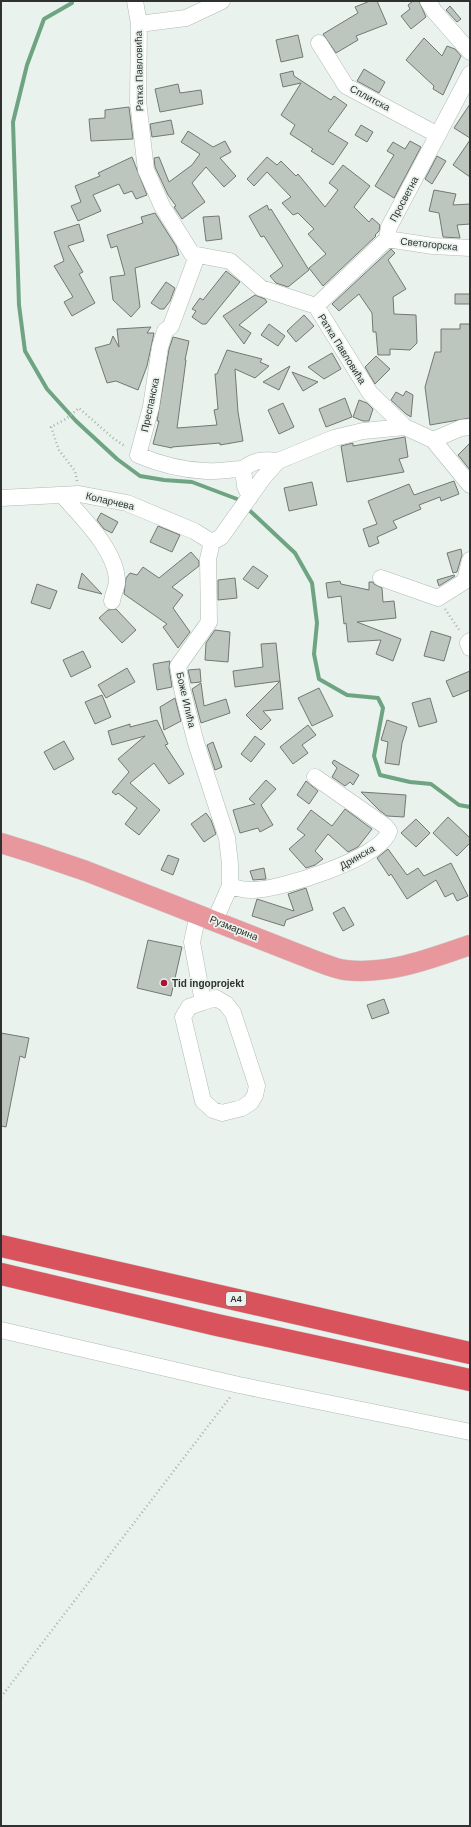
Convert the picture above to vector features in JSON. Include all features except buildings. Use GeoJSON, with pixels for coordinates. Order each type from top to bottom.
{"type":"FeatureCollection","features":[{"type":"Feature","properties":{"kind":"highway","name":"A4"},"geometry":{"type":"LineString","coordinates":[[1,1246],[470,1352]]}},
{"type":"Feature","properties":{"kind":"highway"},"geometry":{"type":"LineString","coordinates":[[1,1274],[470,1380]]}},
{"type":"Feature","properties":{"kind":"main road","name":"Рузмарина"},"geometry":{"type":"LineString","coordinates":[[1,843],[34,852],[206,917],[316,961],[344,970],[373,972],[410,966],[470,945]]}},
{"type":"Feature","properties":{"kind":"street","name":"Ратка Павловића"},"geometry":{"type":"LineString","coordinates":[[134,1],[139,24],[138,101],[146,170],[162,206],[192,254],[230,261],[261,288],[316,306],[370,393],[405,427],[433,440],[470,486]]}},
{"type":"Feature","properties":{"kind":"street"},"geometry":{"type":"LineString","coordinates":[[139,24],[186,18],[222,1]]}},
{"type":"Feature","properties":{"kind":"street"},"geometry":{"type":"LineString","coordinates":[[428,1],[434,11],[470,52]]}},
{"type":"Feature","properties":{"kind":"street","name":"Сплитска"},"geometry":{"type":"LineString","coordinates":[[319,43],[346,86],[438,135]]}},
{"type":"Feature","properties":{"kind":"street","name":"Просветна"},"geometry":{"type":"LineString","coordinates":[[316,306],[387,239],[389,227],[470,74]]}},
{"type":"Feature","properties":{"kind":"street","name":"Светогорска"},"geometry":{"type":"LineString","coordinates":[[387,239],[433,246],[470,248]]}},
{"type":"Feature","properties":{"kind":"street","name":"Преспанска"},"geometry":{"type":"LineString","coordinates":[[138,455],[151,407],[160,347],[164,331],[171,326],[197,256]]}},
{"type":"Feature","properties":{"kind":"street"},"geometry":{"type":"LineString","coordinates":[[212,542],[221,537],[262,478],[278,461],[334,438],[363,431],[405,427]]}},
{"type":"Feature","properties":{"kind":"street"},"geometry":{"type":"LineString","coordinates":[[433,440],[461,428],[470,427]]}},
{"type":"Feature","properties":{"kind":"street"},"geometry":{"type":"LineString","coordinates":[[138,455],[152,461],[193,470],[208,471],[243,469],[251,462],[265,460],[278,461]]}},
{"type":"Feature","properties":{"kind":"street"},"geometry":{"type":"LineString","coordinates":[[243,469],[245,486],[250,497]]}},
{"type":"Feature","properties":{"kind":"street","name":"Коларчева"},"geometry":{"type":"LineString","coordinates":[[1,498],[79,494],[127,503],[194,531],[212,542]]}},
{"type":"Feature","properties":{"kind":"street"},"geometry":{"type":"LineString","coordinates":[[62,495],[87,523],[112,559],[116,583],[112,601]]}},
{"type":"Feature","properties":{"kind":"street","name":"Боже Илића"},"geometry":{"type":"LineString","coordinates":[[203,1002],[192,942],[206,917],[230,886],[230,864],[227,838],[196,743],[182,689],[178,666],[209,622],[208,559],[212,542]]}},
{"type":"Feature","properties":{"kind":"street"},"geometry":{"type":"LineString","coordinates":[[381,578],[438,598],[465,581],[470,560]]}},
{"type":"Feature","properties":{"kind":"street","name":"Дринска"},"geometry":{"type":"LineString","coordinates":[[230,886],[251,890],[281,886],[313,877],[339,867],[376,846],[387,836],[388,831],[385,826],[315,777]]}},
{"type":"Feature","properties":{"kind":"street"},"geometry":{"type":"LineString","coordinates":[[216,998],[226,1004],[233,1013],[257,1086],[251,1102],[242,1108],[222,1113],[213,1110],[203,1101],[183,1017],[189,1007],[203,1002],[216,998]]}},
{"type":"Feature","properties":{"kind":"street"},"geometry":{"type":"LineString","coordinates":[[1,1330],[240,1385],[470,1432]]}},
{"type":"Feature","properties":{"kind":"path"},"geometry":{"type":"LineString","coordinates":[[79,494],[75,471],[59,450],[51,427],[66,419],[75,411],[80,408],[113,438],[138,455]]}},
{"type":"Feature","properties":{"kind":"path"},"geometry":{"type":"LineString","coordinates":[[438,598],[469,644]]}},
{"type":"Feature","properties":{"kind":"path"},"geometry":{"type":"LineString","coordinates":[[1,1697],[240,1385]]}},
{"type":"Feature","properties":{"kind":"waterway"},"geometry":{"type":"LineString","coordinates":[[72,1],[72,3],[44,19],[27,65],[13,122],[19,305],[25,351],[47,389],[76,421],[117,459],[140,476],[164,480],[192,482],[237,499],[241,502]]}},
{"type":"Feature","properties":{"kind":"waterway"},"geometry":{"type":"LineString","coordinates":[[246,507],[295,553],[312,583],[317,623],[314,654],[319,679],[347,695],[378,698],[383,708],[374,756],[380,775],[410,782],[431,784],[459,805],[470,807]]}},
{"type":"Feature","properties":{"kind":"place","name":"Tid ingoprojekt"},"geometry":{"type":"Point","coordinates":[164,983]}}]}
